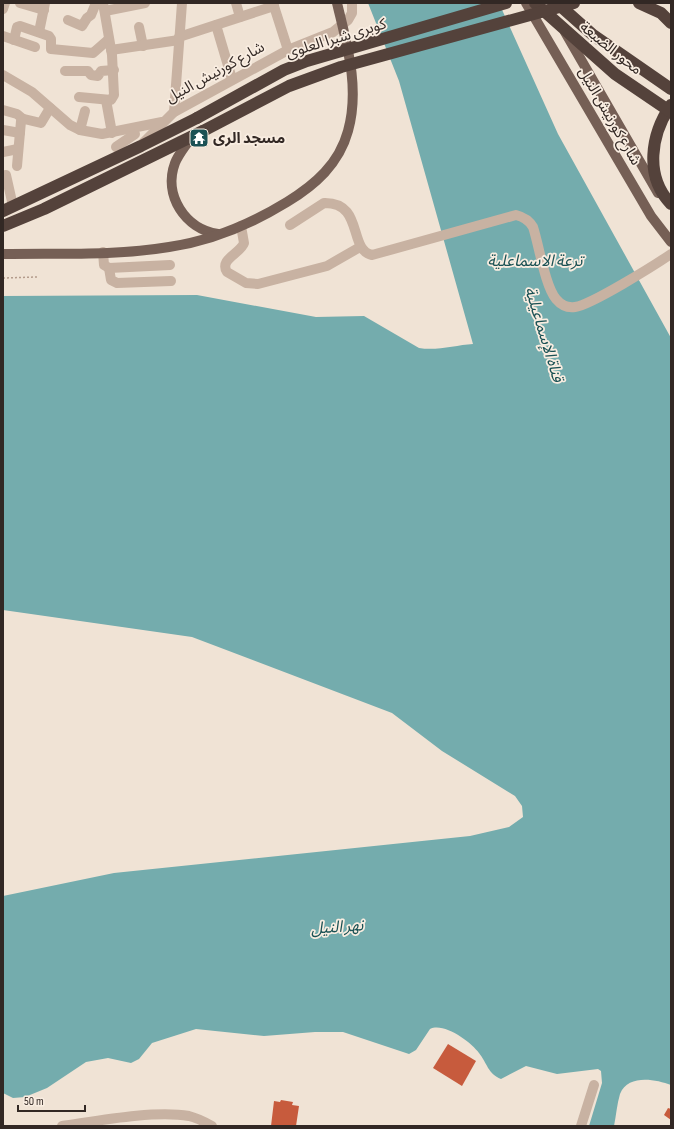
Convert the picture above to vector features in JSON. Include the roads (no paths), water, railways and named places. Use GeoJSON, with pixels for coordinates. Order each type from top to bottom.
{"type":"FeatureCollection","features":[{"type":"Feature","properties":{"kind":"highway","name":"كوبرى شبرا العلوى"},"geometry":{"type":"LineString","coordinates":[[141,146],[197,118],[284,70],[307,61],[506,3]]}},
{"type":"Feature","properties":{"kind":"highway","name":"محور الضبعة"},"geometry":{"type":"LineString","coordinates":[[535,3],[609,69],[671,112]]}},
{"type":"Feature","properties":{"kind":"highway","name":"محور الضبعة"},"geometry":{"type":"LineString","coordinates":[[557,3],[593,36],[671,89]]}},
{"type":"Feature","properties":{"kind":"highway","name":"كوبرى شبرا العلوى"},"geometry":{"type":"LineString","coordinates":[[191,137],[311,77],[341,67],[574,3]]}},
{"type":"Feature","properties":{"kind":"highway"},"geometry":{"type":"LineString","coordinates":[[639,3],[661,13],[671,23]]}},
{"type":"Feature","properties":{"kind":"highway"},"geometry":{"type":"LineString","coordinates":[[671,105],[662,119],[653,146],[654,166],[659,187],[671,204]]}},
{"type":"Feature","properties":{"kind":"highway"},"geometry":{"type":"LineString","coordinates":[[3,226],[44,209],[191,137]]}},
{"type":"Feature","properties":{"kind":"highway","name":"شارع كورنيش النيل"},"geometry":{"type":"LineString","coordinates":[[8,208],[122,148],[141,146]]}},
{"type":"Feature","properties":{"kind":"main road"},"geometry":{"type":"LineString","coordinates":[[332,3],[341,21]]}},
{"type":"Feature","properties":{"kind":"main road"},"geometry":{"type":"LineString","coordinates":[[3,254],[137,251],[170,247],[241,226],[273,211],[312,186],[327,171],[338,156],[348,131],[353,100],[349,53],[337,3]]}},
{"type":"Feature","properties":{"kind":"main road","name":"شارع كورنيش النيل"},"geometry":{"type":"LineString","coordinates":[[526,3],[651,216],[671,242]]}},
{"type":"Feature","properties":{"kind":"main road"},"geometry":{"type":"LineString","coordinates":[[548,3],[653,186],[671,208]]}},
{"type":"Feature","properties":{"kind":"main road"},"geometry":{"type":"LineString","coordinates":[[191,137],[175,164],[172,187],[175,199],[183,215],[196,227],[207,232],[218,234]]}},
{"type":"Feature","properties":{"kind":"street"},"geometry":{"type":"LineString","coordinates":[[3,9],[5,3]]}},
{"type":"Feature","properties":{"kind":"street"},"geometry":{"type":"LineString","coordinates":[[22,3],[44,6],[39,32]]}},
{"type":"Feature","properties":{"kind":"street"},"geometry":{"type":"LineString","coordinates":[[68,20],[82,26],[91,15],[96,3]]}},
{"type":"Feature","properties":{"kind":"street"},"geometry":{"type":"LineString","coordinates":[[174,112],[182,3]]}},
{"type":"Feature","properties":{"kind":"street"},"geometry":{"type":"LineString","coordinates":[[236,3],[240,17]]}},
{"type":"Feature","properties":{"kind":"street"},"geometry":{"type":"LineString","coordinates":[[341,21],[350,17],[352,3]]}},
{"type":"Feature","properties":{"kind":"street"},"geometry":{"type":"LineString","coordinates":[[79,97],[111,100],[114,95],[114,75],[112,50],[104,7],[139,4]]}},
{"type":"Feature","properties":{"kind":"street"},"geometry":{"type":"LineString","coordinates":[[112,50],[143,46],[179,38],[273,4],[288,50]]}},
{"type":"Feature","properties":{"kind":"street","name":"شارع كورنيش النيل"},"geometry":{"type":"LineString","coordinates":[[141,146],[162,122],[174,112],[232,79],[288,50],[327,36],[341,21]]}},
{"type":"Feature","properties":{"kind":"street"},"geometry":{"type":"LineString","coordinates":[[216,25],[232,79]]}},
{"type":"Feature","properties":{"kind":"street"},"geometry":{"type":"LineString","coordinates":[[14,40],[19,26],[49,36],[51,42],[50,48],[53,50],[93,53],[110,40]]}},
{"type":"Feature","properties":{"kind":"street"},"geometry":{"type":"LineString","coordinates":[[139,27],[143,46]]}},
{"type":"Feature","properties":{"kind":"street"},"geometry":{"type":"LineString","coordinates":[[3,36],[35,47]]}},
{"type":"Feature","properties":{"kind":"street"},"geometry":{"type":"LineString","coordinates":[[51,42],[70,46]]}},
{"type":"Feature","properties":{"kind":"street"},"geometry":{"type":"LineString","coordinates":[[65,71],[88,71],[99,76],[101,71],[114,75]]}},
{"type":"Feature","properties":{"kind":"street"},"geometry":{"type":"LineString","coordinates":[[86,83],[90,73]]}},
{"type":"Feature","properties":{"kind":"street"},"geometry":{"type":"LineString","coordinates":[[3,74],[32,92],[70,125],[80,130],[95,133],[112,133],[162,122]]}},
{"type":"Feature","properties":{"kind":"street"},"geometry":{"type":"LineString","coordinates":[[103,81],[114,75]]}},
{"type":"Feature","properties":{"kind":"street"},"geometry":{"type":"LineString","coordinates":[[106,100],[113,118],[112,133]]}},
{"type":"Feature","properties":{"kind":"street"},"geometry":{"type":"LineString","coordinates":[[3,110],[16,114],[23,119],[41,123],[50,108]]}},
{"type":"Feature","properties":{"kind":"street"},"geometry":{"type":"LineString","coordinates":[[80,130],[85,110]]}},
{"type":"Feature","properties":{"kind":"street"},"geometry":{"type":"LineString","coordinates":[[16,166],[21,121],[23,119]]}},
{"type":"Feature","properties":{"kind":"street"},"geometry":{"type":"LineString","coordinates":[[3,130],[20,133]]}},
{"type":"Feature","properties":{"kind":"street"},"geometry":{"type":"LineString","coordinates":[[122,148],[135,134]]}},
{"type":"Feature","properties":{"kind":"street"},"geometry":{"type":"LineString","coordinates":[[3,152],[18,148]]}},
{"type":"Feature","properties":{"kind":"street"},"geometry":{"type":"LineString","coordinates":[[6,175],[8,208]]}},
{"type":"Feature","properties":{"kind":"street"},"geometry":{"type":"LineString","coordinates":[[290,225],[317,206],[324,203],[339,205],[351,219],[358,235],[360,247],[367,254],[372,256],[516,215],[526,218],[533,227],[548,283],[556,300],[569,307],[576,307],[595,299],[671,254]]}},
{"type":"Feature","properties":{"kind":"street"},"geometry":{"type":"LineString","coordinates":[[241,226],[245,240],[243,246],[228,260],[225,267],[227,272],[249,284],[262,283],[320,268],[343,258],[360,247]]}},
{"type":"Feature","properties":{"kind":"street"},"geometry":{"type":"LineString","coordinates":[[103,252],[104,265],[109,268],[170,265]]}},
{"type":"Feature","properties":{"kind":"street"},"geometry":{"type":"LineString","coordinates":[[109,268],[111,280],[117,283],[171,281]]}},
{"type":"Feature","properties":{"kind":"street"},"geometry":{"type":"LineString","coordinates":[[581,1126],[594,1085]]}},
{"type":"Feature","properties":{"kind":"street"},"geometry":{"type":"LineString","coordinates":[[62,1126],[124,1122],[181,1115],[198,1118],[212,1126]]}},
{"type":"Feature","properties":{"kind":"water"},"geometry":{"type":"Polygon","coordinates":[[[368,3],[499,3],[558,134],[671,338],[671,1085],[650,1080],[629,1083],[620,1094],[614,1126],[589,1126],[602,1083],[601,1071],[598,1069],[557,1074],[526,1066],[501,1079],[490,1071],[479,1053],[470,1044],[457,1034],[442,1028],[430,1029],[416,1050],[409,1054],[343,1032],[315,1032],[264,1036],[196,1029],[152,1043],[139,1059],[131,1063],[108,1058],[86,1062],[47,1088],[25,1097],[13,1098],[3,1093],[3,896],[114,873],[470,836],[509,827],[523,817],[522,806],[515,796],[442,751],[392,713],[192,637],[3,610],[3,296],[197,295],[316,317],[364,316],[419,348],[440,348],[473,344],[399,81],[368,3]]]}},
{"type":"Feature","properties":{"kind":"place","name":"مسجد الرى"},"geometry":{"type":"Point","coordinates":[199,138]}},
{"type":"Feature","properties":{"kind":"water label","name":"ترعة الاسماعلية"},"geometry":{"type":"Point","coordinates":[535,260]}},
{"type":"Feature","properties":{"kind":"water label","name":"قناة الإسماعيلية"},"geometry":{"type":"Point","coordinates":[545,334]}},
{"type":"Feature","properties":{"kind":"water label","name":"نهر النيل"},"geometry":{"type":"Point","coordinates":[337,926]}}]}
